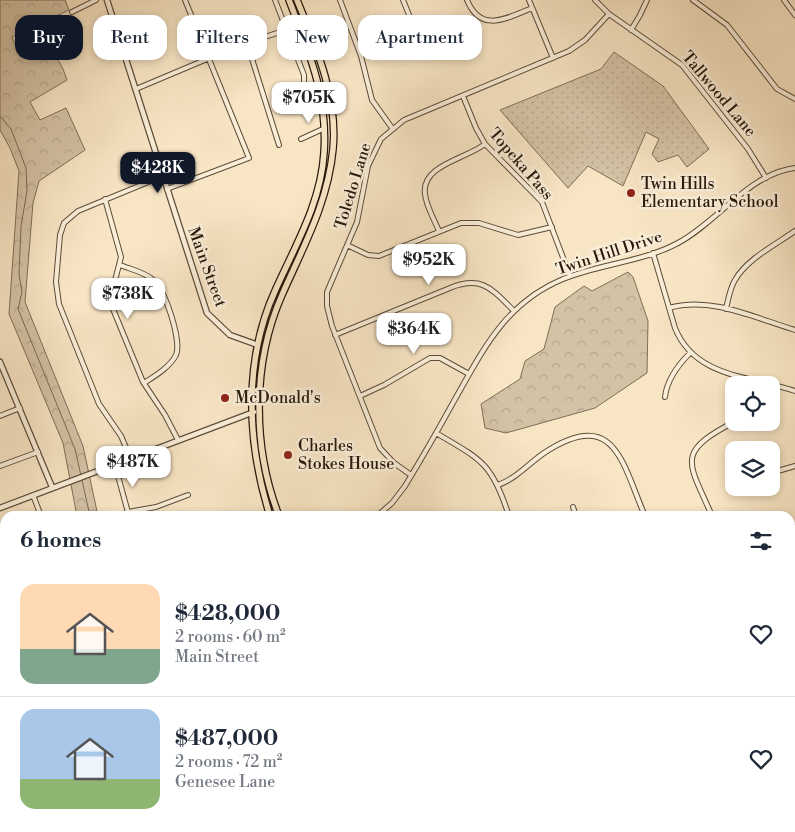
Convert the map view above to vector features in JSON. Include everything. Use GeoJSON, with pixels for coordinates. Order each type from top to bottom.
{"type":"FeatureCollection","features":[{"type":"Feature","properties":{"kind":"main road"},"geometry":{"type":"LineString","coordinates":[[269,511],[252,440],[254,366],[258,345],[275,291],[307,223],[321,178],[325,128],[318,79],[289,0]]}},
{"type":"Feature","properties":{"kind":"main road"},"geometry":{"type":"LineString","coordinates":[[278,511],[265,464],[260,411],[260,375],[265,346],[281,296],[313,230],[329,177],[334,148],[330,92],[322,64],[297,0]]}},
{"type":"Feature","properties":{"kind":"main road"},"geometry":{"type":"LineString","coordinates":[[275,291],[281,296]]}},
{"type":"Feature","properties":{"kind":"street"},"geometry":{"type":"LineString","coordinates":[[72,12],[96,0]]}},
{"type":"Feature","properties":{"kind":"street","name":"Main Street"},"geometry":{"type":"LineString","coordinates":[[107,0],[207,313],[230,335],[258,345]]}},
{"type":"Feature","properties":{"kind":"street"},"geometry":{"type":"LineString","coordinates":[[185,0],[191,15]]}},
{"type":"Feature","properties":{"kind":"street"},"geometry":{"type":"LineString","coordinates":[[275,0],[280,15]]}},
{"type":"Feature","properties":{"kind":"street"},"geometry":{"type":"LineString","coordinates":[[340,0],[361,56],[369,94],[392,128]]}},
{"type":"Feature","properties":{"kind":"street"},"geometry":{"type":"LineString","coordinates":[[403,0],[409,15]]}},
{"type":"Feature","properties":{"kind":"street"},"geometry":{"type":"LineString","coordinates":[[467,0],[476,16],[490,21],[504,19],[532,8]]}},
{"type":"Feature","properties":{"kind":"street"},"geometry":{"type":"LineString","coordinates":[[529,0],[553,58]]}},
{"type":"Feature","properties":{"kind":"street","name":"Tallwood Lane"},"geometry":{"type":"LineString","coordinates":[[595,0],[609,14],[630,30],[682,65],[748,149],[766,178]]}},
{"type":"Feature","properties":{"kind":"street"},"geometry":{"type":"LineString","coordinates":[[630,30],[647,0]]}},
{"type":"Feature","properties":{"kind":"street"},"geometry":{"type":"LineString","coordinates":[[693,0],[727,25],[777,89],[795,99]]}},
{"type":"Feature","properties":{"kind":"street"},"geometry":{"type":"LineString","coordinates":[[784,0],[795,15]]}},
{"type":"Feature","properties":{"kind":"street","name":"Toledo Lane"},"geometry":{"type":"LineString","coordinates":[[411,475],[394,463],[380,448],[328,313],[327,292],[357,222],[368,166],[374,152],[380,139],[392,128],[411,117],[553,58],[580,44],[609,14]]}},
{"type":"Feature","properties":{"kind":"street"},"geometry":{"type":"LineString","coordinates":[[136,89],[207,60]]}},
{"type":"Feature","properties":{"kind":"street"},"geometry":{"type":"LineString","coordinates":[[167,190],[249,158],[209,60]]}},
{"type":"Feature","properties":{"kind":"street"},"geometry":{"type":"LineString","coordinates":[[252,60],[279,145]]}},
{"type":"Feature","properties":{"kind":"street"},"geometry":{"type":"LineString","coordinates":[[298,60],[304,75],[304,83]]}},
{"type":"Feature","properties":{"kind":"street","name":"Topeka Pass"},"geometry":{"type":"LineString","coordinates":[[463,96],[484,144],[542,202],[570,276]]}},
{"type":"Feature","properties":{"kind":"street"},"geometry":{"type":"LineString","coordinates":[[301,139],[325,128]]}},
{"type":"Feature","properties":{"kind":"street"},"geometry":{"type":"LineString","coordinates":[[439,231],[426,198],[427,179],[433,171],[465,157],[484,144]]}},
{"type":"Feature","properties":{"kind":"street","name":"Twin Hill Drive"},"geometry":{"type":"LineString","coordinates":[[382,511],[396,498],[411,475],[492,335],[514,311],[539,292],[570,276],[653,253],[686,239],[766,178],[795,168]]}},
{"type":"Feature","properties":{"kind":"street"},"geometry":{"type":"LineString","coordinates":[[131,459],[121,436],[102,410],[63,317],[56,290],[60,235],[64,223],[73,214],[163,176]]}},
{"type":"Feature","properties":{"kind":"street"},"geometry":{"type":"LineString","coordinates":[[105,199],[120,245],[120,266],[112,290],[112,303],[144,383],[178,440]]}},
{"type":"Feature","properties":{"kind":"street"},"geometry":{"type":"LineString","coordinates":[[347,245],[368,254],[379,256],[455,225],[473,223],[518,235],[552,227]]}},
{"type":"Feature","properties":{"kind":"street"},"geometry":{"type":"LineString","coordinates":[[726,309],[732,285],[738,274],[752,261],[795,231]]}},
{"type":"Feature","properties":{"kind":"street"},"geometry":{"type":"LineString","coordinates":[[653,253],[680,340],[690,353],[713,368],[738,376]]}},
{"type":"Feature","properties":{"kind":"street"},"geometry":{"type":"LineString","coordinates":[[120,266],[149,276],[157,283],[165,299],[176,338],[178,351],[172,361],[144,383]]}},
{"type":"Feature","properties":{"kind":"street"},"geometry":{"type":"LineString","coordinates":[[335,335],[450,288],[467,283],[478,283],[490,288],[514,311]]}},
{"type":"Feature","properties":{"kind":"street"},"geometry":{"type":"LineString","coordinates":[[669,308],[692,303],[726,309],[795,330]]}},
{"type":"Feature","properties":{"kind":"street"},"geometry":{"type":"LineString","coordinates":[[665,397],[668,383],[677,366],[690,353]]}},
{"type":"Feature","properties":{"kind":"street"},"geometry":{"type":"LineString","coordinates":[[360,396],[384,386],[430,358],[440,358],[469,374]]}},
{"type":"Feature","properties":{"kind":"street"},"geometry":{"type":"LineString","coordinates":[[0,362],[52,486]]}},
{"type":"Feature","properties":{"kind":"street"},"geometry":{"type":"LineString","coordinates":[[780,388],[795,391]]}},
{"type":"Feature","properties":{"kind":"street"},"geometry":{"type":"LineString","coordinates":[[0,416],[20,408]]}},
{"type":"Feature","properties":{"kind":"street"},"geometry":{"type":"LineString","coordinates":[[0,508],[52,486],[88,475],[260,411]]}},
{"type":"Feature","properties":{"kind":"street"},"geometry":{"type":"LineString","coordinates":[[710,511],[694,471],[692,455],[696,445],[704,438],[725,427]]}},
{"type":"Feature","properties":{"kind":"street"},"geometry":{"type":"LineString","coordinates":[[436,433],[479,459],[488,468],[498,485],[508,511]]}},
{"type":"Feature","properties":{"kind":"street"},"geometry":{"type":"LineString","coordinates":[[498,485],[514,478],[554,448],[581,437],[597,436],[607,440],[618,454],[643,511]]}},
{"type":"Feature","properties":{"kind":"street"},"geometry":{"type":"LineString","coordinates":[[0,466],[38,452]]}},
{"type":"Feature","properties":{"kind":"street"},"geometry":{"type":"LineString","coordinates":[[115,465],[128,511]]}},
{"type":"Feature","properties":{"kind":"street"},"geometry":{"type":"LineString","coordinates":[[780,470],[795,466]]}},
{"type":"Feature","properties":{"kind":"street"},"geometry":{"type":"LineString","coordinates":[[32,494],[39,511]]}},
{"type":"Feature","properties":{"kind":"street"},"geometry":{"type":"LineString","coordinates":[[141,511],[188,494]]}},
{"type":"Feature","properties":{"kind":"street"},"geometry":{"type":"LineString","coordinates":[[572,507],[574,511]]}},
{"type":"Feature","properties":{"kind":"green space"},"geometry":{"type":"Polygon","coordinates":[[[0,0],[65,0],[69,10],[58,15],[15,15],[15,36],[12,37],[15,44],[15,60],[59,61],[67,80],[30,102],[40,120],[66,108],[85,150],[39,181],[33,203],[25,302],[83,446],[97,511],[76,511],[63,443],[9,314],[19,171],[10,148],[0,130],[0,0]]]}},
{"type":"Feature","properties":{"kind":"green space"},"geometry":{"type":"Polygon","coordinates":[[[614,52],[663,86],[709,149],[687,167],[678,155],[658,162],[652,154],[659,139],[646,132],[623,186],[588,166],[568,188],[500,110],[601,69],[614,52]]]}},
{"type":"Feature","properties":{"kind":"green space"},"geometry":{"type":"Polygon","coordinates":[[[628,272],[633,277],[648,321],[647,373],[595,408],[506,433],[485,428],[481,404],[520,379],[525,361],[544,349],[555,307],[584,286],[592,291],[628,272]]]}},
{"type":"Feature","properties":{"kind":"waterway"},"geometry":{"type":"LineString","coordinates":[[0,116],[11,129],[26,168],[27,191],[21,226],[19,274],[22,292],[18,309],[75,449],[89,511]]}},
{"type":"Feature","properties":{"kind":"place","name":"Twin Hills Elementary School"},"geometry":{"type":"Point","coordinates":[631,193]}},
{"type":"Feature","properties":{"kind":"place","name":"McDonald's"},"geometry":{"type":"Point","coordinates":[225,398]}},
{"type":"Feature","properties":{"kind":"place","name":"Charles Stokes House"},"geometry":{"type":"Point","coordinates":[288,455]}}]}
